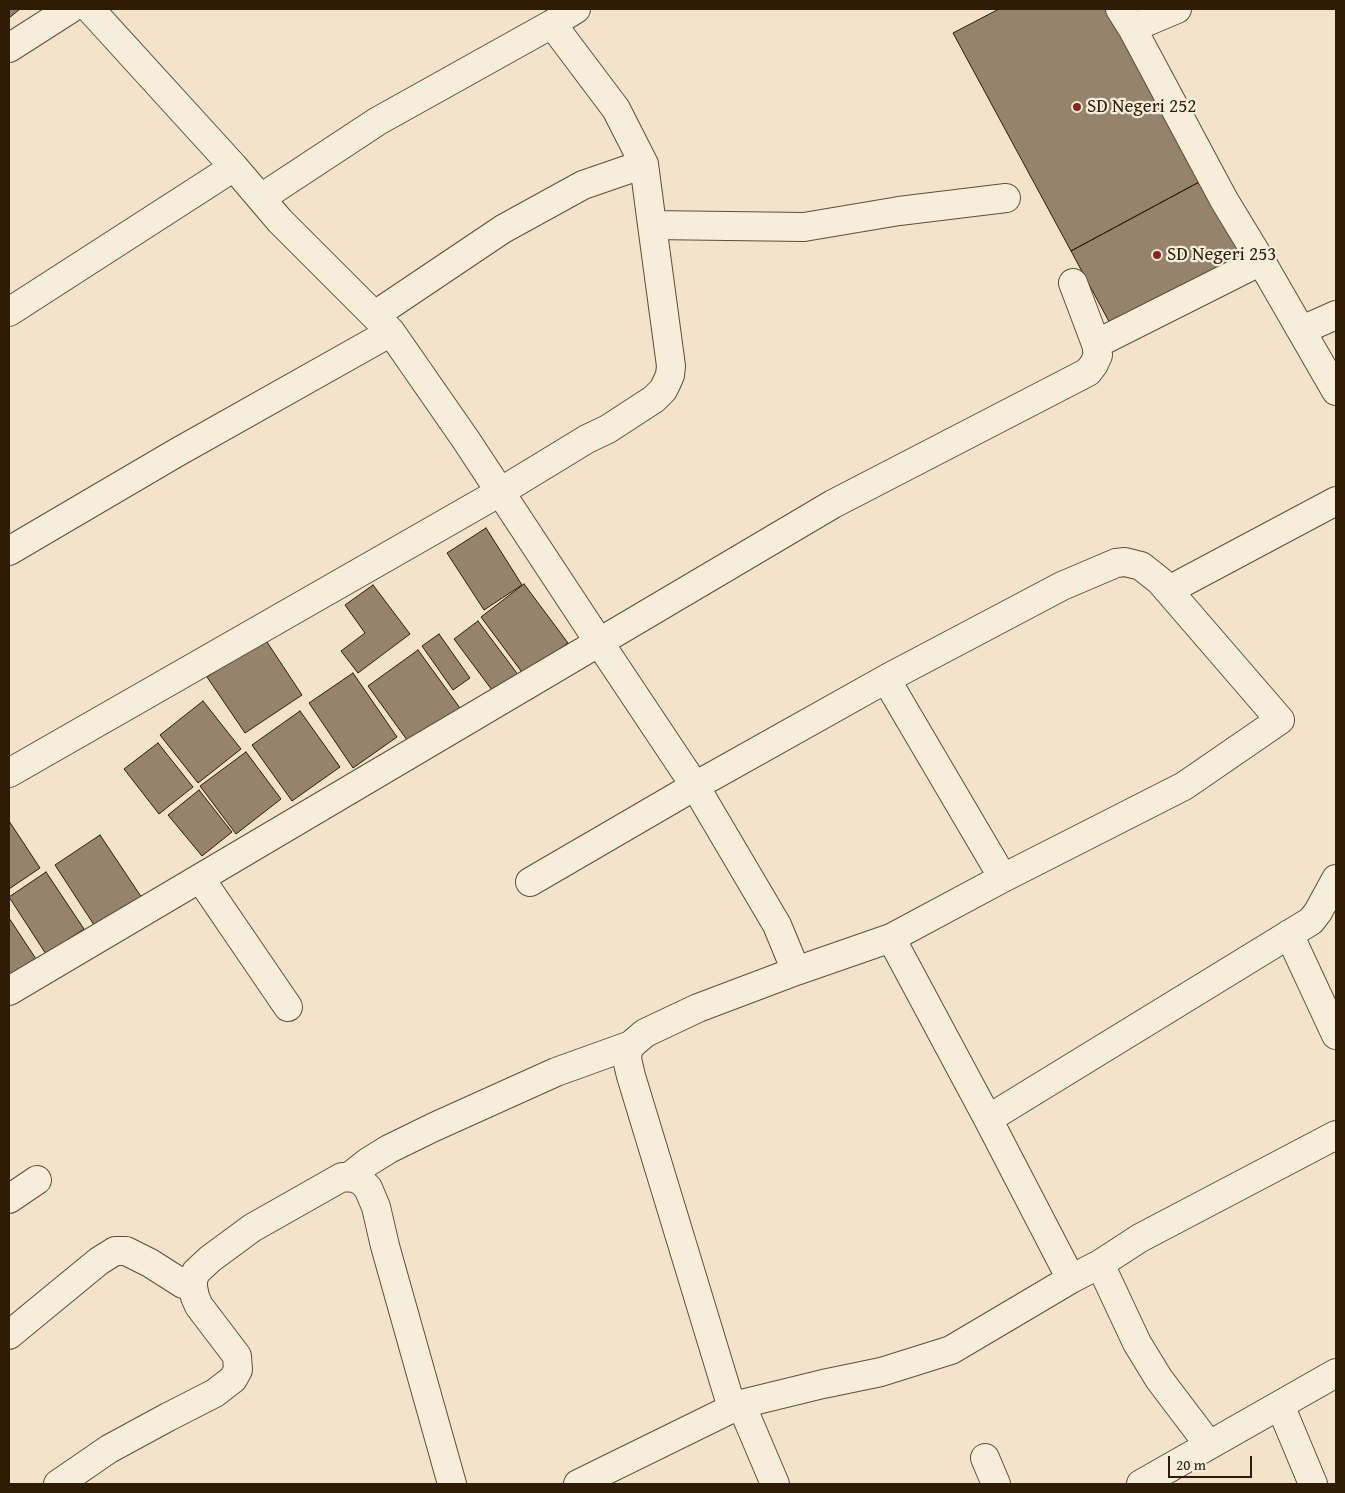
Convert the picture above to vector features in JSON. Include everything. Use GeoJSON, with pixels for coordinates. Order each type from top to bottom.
{"type":"FeatureCollection","features":[{"type":"Feature","properties":{"kind":"street"},"geometry":{"type":"LineString","coordinates":[[261,198],[378,121],[576,9]]}},
{"type":"Feature","properties":{"kind":"street"},"geometry":{"type":"LineString","coordinates":[[1177,9],[1126,18],[1224,200],[1302,330],[1336,392]]}},
{"type":"Feature","properties":{"kind":"street"},"geometry":{"type":"LineString","coordinates":[[9,48],[90,10],[234,167],[280,221],[383,324],[466,440],[695,786],[777,925],[796,971]]}},
{"type":"Feature","properties":{"kind":"street"},"geometry":{"type":"LineString","coordinates":[[9,773],[500,492],[587,439],[608,429],[642,408],[663,390],[668,382],[671,366],[644,164],[616,109],[552,24]]}},
{"type":"Feature","properties":{"kind":"street"},"geometry":{"type":"LineString","coordinates":[[9,551],[176,454],[383,324],[495,235],[519,220],[583,185],[644,164]]}},
{"type":"Feature","properties":{"kind":"street"},"geometry":{"type":"LineString","coordinates":[[9,312],[234,167]]}},
{"type":"Feature","properties":{"kind":"street"},"geometry":{"type":"LineString","coordinates":[[652,225],[804,227],[899,211],[1006,198]]}},
{"type":"Feature","properties":{"kind":"street"},"geometry":{"type":"LineString","coordinates":[[1096,344],[1261,260]]}},
{"type":"Feature","properties":{"kind":"street"},"geometry":{"type":"LineString","coordinates":[[9,991],[833,504],[1079,378],[1088,372],[1098,355],[1096,344],[1073,283]]}},
{"type":"Feature","properties":{"kind":"street"},"geometry":{"type":"LineString","coordinates":[[1302,330],[1336,315]]}},
{"type":"Feature","properties":{"kind":"street"},"geometry":{"type":"LineString","coordinates":[[1169,590],[1336,501]]}},
{"type":"Feature","properties":{"kind":"street"},"geometry":{"type":"LineString","coordinates":[[349,1177],[368,1162],[390,1149],[434,1127],[556,1072],[631,1045],[645,1033],[698,1008],[891,938],[1003,878],[1184,786],[1280,720],[1169,590],[1141,566],[1125,562],[1116,563],[1062,586],[886,679],[695,786],[530,882]]}},
{"type":"Feature","properties":{"kind":"street"},"geometry":{"type":"LineString","coordinates":[[886,679],[1003,878]]}},
{"type":"Feature","properties":{"kind":"street"},"geometry":{"type":"LineString","coordinates":[[200,878],[288,1007]]}},
{"type":"Feature","properties":{"kind":"street"},"geometry":{"type":"LineString","coordinates":[[988,1119],[1311,921],[1336,879]]}},
{"type":"Feature","properties":{"kind":"street"},"geometry":{"type":"LineString","coordinates":[[1289,934],[1336,1035]]}},
{"type":"Feature","properties":{"kind":"street"},"geometry":{"type":"LineString","coordinates":[[891,938],[988,1119],[1071,1280]]}},
{"type":"Feature","properties":{"kind":"street"},"geometry":{"type":"LineString","coordinates":[[631,1045],[627,1059],[631,1076],[737,1406],[775,1484]]}},
{"type":"Feature","properties":{"kind":"street"},"geometry":{"type":"LineString","coordinates":[[591,1481],[737,1406],[822,1384],[880,1372],[952,1350],[1100,1264],[1140,1238],[1336,1135]]}},
{"type":"Feature","properties":{"kind":"street"},"geometry":{"type":"LineString","coordinates":[[58,1484],[109,1449],[168,1416],[215,1393],[233,1379],[238,1370],[237,1356],[199,1306],[192,1288],[196,1272],[210,1259],[252,1228],[342,1177],[349,1177],[356,1178],[368,1188],[376,1207],[385,1246],[452,1484]]}},
{"type":"Feature","properties":{"kind":"street"},"geometry":{"type":"LineString","coordinates":[[9,1199],[37,1180]]}},
{"type":"Feature","properties":{"kind":"street"},"geometry":{"type":"LineString","coordinates":[[9,1335],[99,1261],[115,1251],[126,1252],[150,1263],[183,1284],[193,1280]]}},
{"type":"Feature","properties":{"kind":"street"},"geometry":{"type":"LineString","coordinates":[[1100,1264],[1136,1343],[1159,1379],[1209,1445]]}},
{"type":"Feature","properties":{"kind":"street"},"geometry":{"type":"LineString","coordinates":[[1141,1484],[1336,1374]]}},
{"type":"Feature","properties":{"kind":"street"},"geometry":{"type":"LineString","coordinates":[[1280,1405],[1313,1484]]}},
{"type":"Feature","properties":{"kind":"street"},"geometry":{"type":"LineString","coordinates":[[985,1458],[996,1484]]}},
{"type":"Feature","properties":{"kind":"building"},"geometry":{"type":"Polygon","coordinates":[[[9,9],[20,9],[9,18],[9,9]]]}},
{"type":"Feature","properties":{"kind":"building","name":"SD Negeri 252"},"geometry":{"type":"Polygon","coordinates":[[[999,9],[1108,9],[1201,181],[1071,251],[953,33],[999,9]]]}},
{"type":"Feature","properties":{"kind":"building","name":"SD Negeri 253"},"geometry":{"type":"Polygon","coordinates":[[[1201,181],[1243,259],[1113,329],[1071,251],[1201,181]]]}},
{"type":"Feature","properties":{"kind":"building"},"geometry":{"type":"Polygon","coordinates":[[[486,528],[522,585],[484,610],[447,553],[486,528]]]}},
{"type":"Feature","properties":{"kind":"building"},"geometry":{"type":"Polygon","coordinates":[[[524,584],[568,643],[524,675],[481,617],[524,584]]]}},
{"type":"Feature","properties":{"kind":"building"},"geometry":{"type":"Polygon","coordinates":[[[373,585],[410,634],[358,673],[341,651],[365,633],[345,605],[373,585]]]}},
{"type":"Feature","properties":{"kind":"building"},"geometry":{"type":"Polygon","coordinates":[[[478,621],[519,676],[495,694],[454,639],[478,621]]]}},
{"type":"Feature","properties":{"kind":"building"},"geometry":{"type":"Polygon","coordinates":[[[439,634],[470,678],[453,690],[422,646],[439,634]]]}},
{"type":"Feature","properties":{"kind":"building"},"geometry":{"type":"Polygon","coordinates":[[[265,639],[302,695],[245,733],[207,677],[265,639]]]}},
{"type":"Feature","properties":{"kind":"building"},"geometry":{"type":"Polygon","coordinates":[[[418,650],[460,708],[410,744],[368,686],[418,650]]]}},
{"type":"Feature","properties":{"kind":"building"},"geometry":{"type":"Polygon","coordinates":[[[353,673],[397,737],[353,768],[309,703],[353,673]]]}},
{"type":"Feature","properties":{"kind":"building"},"geometry":{"type":"Polygon","coordinates":[[[203,701],[241,749],[198,783],[160,735],[203,701]]]}},
{"type":"Feature","properties":{"kind":"building"},"geometry":{"type":"Polygon","coordinates":[[[300,711],[340,767],[292,801],[252,745],[300,711]]]}},
{"type":"Feature","properties":{"kind":"building"},"geometry":{"type":"Polygon","coordinates":[[[158,743],[193,787],[159,814],[124,769],[158,743]]]}},
{"type":"Feature","properties":{"kind":"building"},"geometry":{"type":"Polygon","coordinates":[[[246,752],[281,799],[236,834],[200,786],[246,752]]]}},
{"type":"Feature","properties":{"kind":"building"},"geometry":{"type":"Polygon","coordinates":[[[199,790],[232,832],[202,856],[168,815],[199,790]]]}},
{"type":"Feature","properties":{"kind":"building"},"geometry":{"type":"Polygon","coordinates":[[[9,821],[40,868],[9,889],[9,821]]]}},
{"type":"Feature","properties":{"kind":"building"},"geometry":{"type":"Polygon","coordinates":[[[100,835],[142,898],[96,928],[55,865],[100,835]]]}},
{"type":"Feature","properties":{"kind":"building"},"geometry":{"type":"Polygon","coordinates":[[[46,872],[84,929],[46,954],[9,897],[46,872]]]}},
{"type":"Feature","properties":{"kind":"building"},"geometry":{"type":"Polygon","coordinates":[[[9,918],[40,965],[9,986],[9,918]]]}},
{"type":"Feature","properties":{"kind":"place","name":"SD Negeri 252"},"geometry":{"type":"Point","coordinates":[1077,107]}},
{"type":"Feature","properties":{"kind":"place","name":"SD Negeri 253"},"geometry":{"type":"Point","coordinates":[1157,255]}}]}
